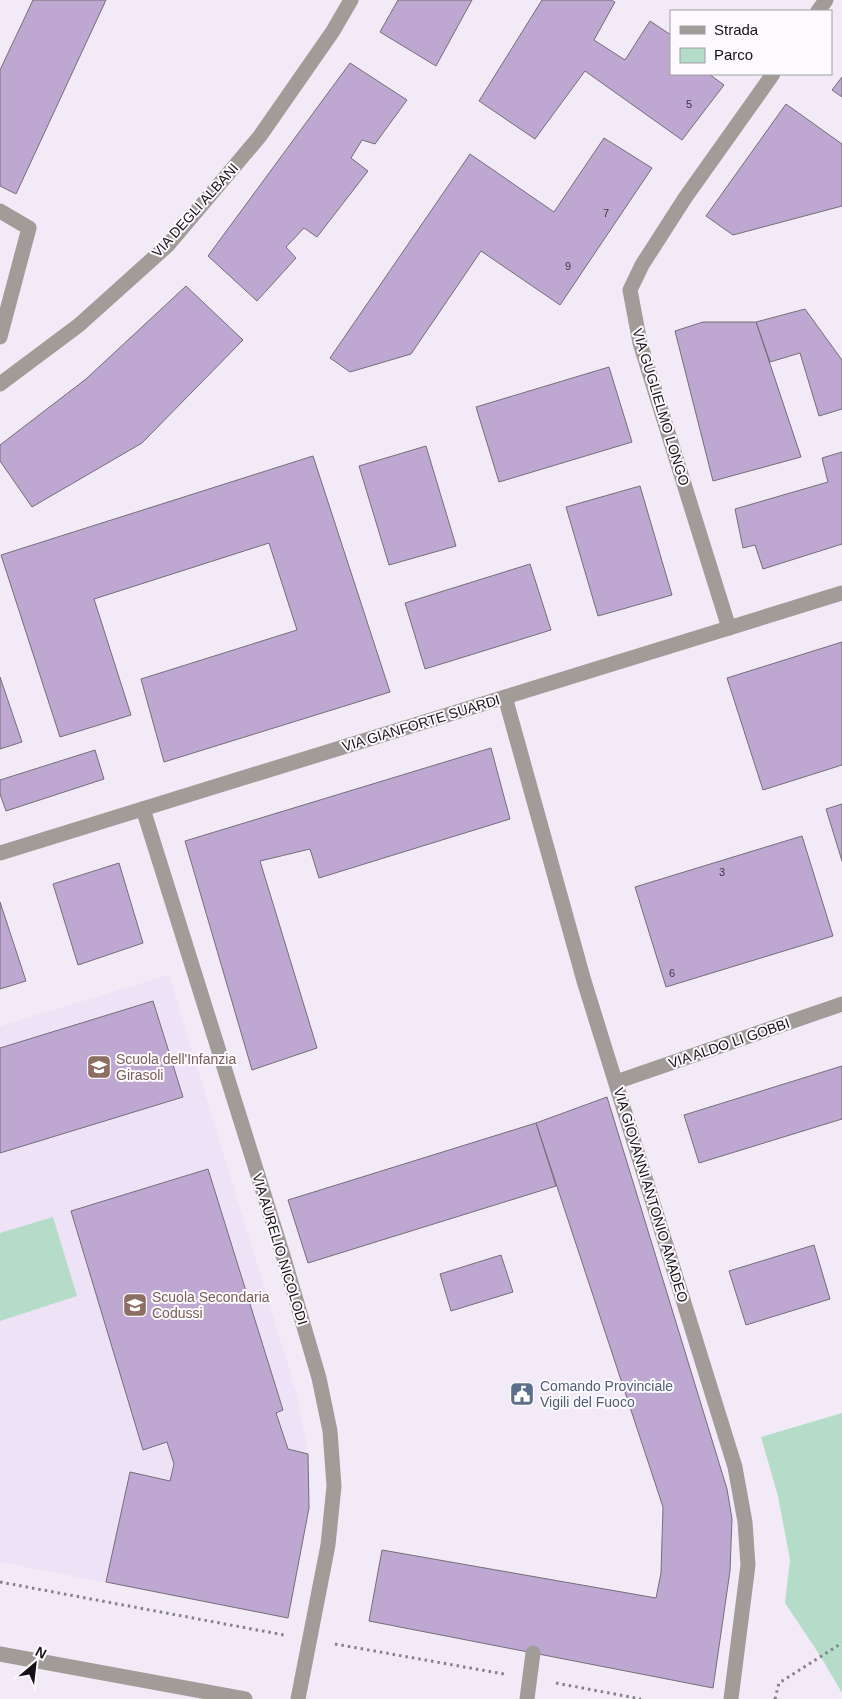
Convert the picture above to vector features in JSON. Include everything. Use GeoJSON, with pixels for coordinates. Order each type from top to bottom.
{"type":"FeatureCollection","features":[{"type":"Feature","properties":{"kind":"street","name":"VIA DEGLI ALBANI"},"geometry":{"type":"LineString","coordinates":[[0,384],[79,325],[168,245],[260,136],[333,31],[351,0]]}},
{"type":"Feature","properties":{"kind":"street","name":"VIA GUGLIELMO LONGO"},"geometry":{"type":"LineString","coordinates":[[729,628],[640,343],[630,290],[642,265],[685,198],[772,75]]}},
{"type":"Feature","properties":{"kind":"street"},"geometry":{"type":"LineString","coordinates":[[0,211],[29,228],[0,337]]}},
{"type":"Feature","properties":{"kind":"street","name":"VIA GIANFORTE SUARDI"},"geometry":{"type":"LineString","coordinates":[[0,854],[842,593]]}},
{"type":"Feature","properties":{"kind":"street","name":"VIA GIOVANNI ANTONIO AMADEO"},"geometry":{"type":"LineString","coordinates":[[505,698],[582,972],[735,1467],[743,1513],[748,1566],[731,1699]]}},
{"type":"Feature","properties":{"kind":"street","name":"VIA AURELIO NICOLODI"},"geometry":{"type":"LineString","coordinates":[[143,809],[282,1252],[319,1378],[330,1432],[334,1486],[328,1545],[298,1699]]}},
{"type":"Feature","properties":{"kind":"street","name":"VIA ALDO LI GOBBI"},"geometry":{"type":"LineString","coordinates":[[616,1082],[842,1004]]}},
{"type":"Feature","properties":{"kind":"street"},"geometry":{"type":"LineString","coordinates":[[527,1699],[533,1653]]}},
{"type":"Feature","properties":{"kind":"street"},"geometry":{"type":"LineString","coordinates":[[0,1654],[245,1699]]}},
{"type":"Feature","properties":{"kind":"path"},"geometry":{"type":"LineString","coordinates":[[775,1699],[779,1683],[842,1643]]}},
{"type":"Feature","properties":{"kind":"shaded area","name":"Scuola Secondaria Codussi"},"geometry":{"type":"Polygon","coordinates":[[[169,975],[297,1395],[308,1454],[309,1508],[288,1618],[0,1562],[0,1026],[169,975]]]}},
{"type":"Feature","properties":{"kind":"green space"},"geometry":{"type":"Polygon","coordinates":[[[53,1217],[77,1296],[0,1321],[0,1233],[53,1217]]]}},
{"type":"Feature","properties":{"kind":"green space"},"geometry":{"type":"Polygon","coordinates":[[[842,1413],[842,1693],[821,1657],[785,1603],[790,1560],[778,1496],[761,1437],[842,1413]]]}},
{"type":"Feature","properties":{"kind":"building"},"geometry":{"type":"Polygon","coordinates":[[[33,0],[106,0],[16,194],[0,186],[0,70],[33,0]]]}},
{"type":"Feature","properties":{"kind":"building"},"geometry":{"type":"Polygon","coordinates":[[[398,0],[472,0],[436,66],[380,32],[398,0]]]}},
{"type":"Feature","properties":{"kind":"building"},"geometry":{"type":"Polygon","coordinates":[[[542,0],[611,0],[615,2],[594,40],[625,60],[650,21],[670,34],[670,75],[710,75],[724,85],[682,140],[585,71],[535,139],[479,101],[542,0]]]}},
{"type":"Feature","properties":{"kind":"building"},"geometry":{"type":"Polygon","coordinates":[[[350,63],[407,100],[375,144],[362,140],[351,158],[368,171],[317,237],[304,228],[286,247],[296,258],[257,301],[208,256],[350,63]]]}},
{"type":"Feature","properties":{"kind":"building"},"geometry":{"type":"Polygon","coordinates":[[[842,77],[842,97],[832,90],[842,77]]]}},
{"type":"Feature","properties":{"kind":"building"},"geometry":{"type":"Polygon","coordinates":[[[786,104],[842,144],[842,206],[733,235],[706,216],[786,104]]]}},
{"type":"Feature","properties":{"kind":"building"},"geometry":{"type":"Polygon","coordinates":[[[604,138],[652,168],[560,305],[481,251],[411,354],[350,372],[330,358],[470,154],[554,212],[604,138]]]}},
{"type":"Feature","properties":{"kind":"building"},"geometry":{"type":"Polygon","coordinates":[[[186,286],[243,340],[142,443],[32,507],[0,461],[0,445],[86,379],[186,286]]]}},
{"type":"Feature","properties":{"kind":"building"},"geometry":{"type":"Polygon","coordinates":[[[805,309],[842,360],[842,409],[819,416],[800,353],[770,362],[756,322],[805,309]]]}},
{"type":"Feature","properties":{"kind":"building"},"geometry":{"type":"Polygon","coordinates":[[[703,322],[756,322],[801,457],[713,481],[675,331],[703,322]]]}},
{"type":"Feature","properties":{"kind":"building"},"geometry":{"type":"Polygon","coordinates":[[[609,367],[632,442],[499,482],[476,407],[609,367]]]}},
{"type":"Feature","properties":{"kind":"building"},"geometry":{"type":"Polygon","coordinates":[[[426,446],[456,546],[389,565],[359,466],[426,446]]]}},
{"type":"Feature","properties":{"kind":"building"},"geometry":{"type":"Polygon","coordinates":[[[842,452],[842,544],[763,569],[755,545],[743,548],[735,509],[828,482],[822,458],[842,452]]]}},
{"type":"Feature","properties":{"kind":"building"},"geometry":{"type":"Polygon","coordinates":[[[313,456],[390,692],[164,762],[141,679],[297,630],[269,543],[94,599],[131,715],[60,737],[1,555],[313,456]]]}},
{"type":"Feature","properties":{"kind":"building"},"geometry":{"type":"Polygon","coordinates":[[[640,486],[672,595],[598,616],[566,507],[640,486]]]}},
{"type":"Feature","properties":{"kind":"building"},"geometry":{"type":"Polygon","coordinates":[[[530,564],[551,630],[425,669],[405,603],[530,564]]]}},
{"type":"Feature","properties":{"kind":"building"},"geometry":{"type":"Polygon","coordinates":[[[842,642],[842,765],[763,790],[727,678],[842,642]]]}},
{"type":"Feature","properties":{"kind":"building"},"geometry":{"type":"Polygon","coordinates":[[[0,677],[22,742],[0,749],[0,677]]]}},
{"type":"Feature","properties":{"kind":"building"},"geometry":{"type":"Polygon","coordinates":[[[491,748],[510,819],[319,878],[310,849],[260,861],[317,1048],[252,1070],[185,841],[491,748]]]}},
{"type":"Feature","properties":{"kind":"building"},"geometry":{"type":"Polygon","coordinates":[[[95,750],[104,779],[6,811],[0,794],[0,780],[95,750]]]}},
{"type":"Feature","properties":{"kind":"building"},"geometry":{"type":"Polygon","coordinates":[[[842,804],[842,861],[826,809],[842,804]]]}},
{"type":"Feature","properties":{"kind":"building"},"geometry":{"type":"Polygon","coordinates":[[[802,836],[833,936],[666,987],[635,887],[802,836]]]}},
{"type":"Feature","properties":{"kind":"building"},"geometry":{"type":"Polygon","coordinates":[[[119,863],[143,943],[78,965],[53,884],[119,863]]]}},
{"type":"Feature","properties":{"kind":"building"},"geometry":{"type":"Polygon","coordinates":[[[0,902],[26,981],[0,989],[0,902]]]}},
{"type":"Feature","properties":{"kind":"building"},"geometry":{"type":"Polygon","coordinates":[[[153,1001],[183,1097],[0,1153],[0,1048],[153,1001]]]}},
{"type":"Feature","properties":{"kind":"building"},"geometry":{"type":"Polygon","coordinates":[[[842,1066],[842,1119],[699,1163],[684,1115],[842,1066]]]}},
{"type":"Feature","properties":{"kind":"building"},"geometry":{"type":"Polygon","coordinates":[[[607,1097],[727,1489],[732,1519],[730,1571],[713,1688],[369,1621],[382,1550],[656,1598],[661,1573],[663,1507],[536,1123],[607,1097]]]}},
{"type":"Feature","properties":{"kind":"building"},"geometry":{"type":"Polygon","coordinates":[[[536,1123],[556,1186],[308,1263],[288,1200],[536,1123]]]}},
{"type":"Feature","properties":{"kind":"building"},"geometry":{"type":"Polygon","coordinates":[[[208,1169],[283,1410],[276,1413],[288,1449],[308,1454],[309,1508],[288,1618],[106,1582],[130,1472],[170,1481],[174,1464],[167,1442],[143,1450],[71,1211],[208,1169]]]}},
{"type":"Feature","properties":{"kind":"building"},"geometry":{"type":"Polygon","coordinates":[[[814,1245],[830,1299],[746,1325],[729,1271],[814,1245]]]}},
{"type":"Feature","properties":{"kind":"building"},"geometry":{"type":"Polygon","coordinates":[[[501,1255],[513,1292],[451,1311],[440,1274],[501,1255]]]}},
{"type":"Feature","properties":{"kind":"place","name":"Scuola dell'Infanzia Girasoli"},"geometry":{"type":"Point","coordinates":[99,1067]}},
{"type":"Feature","properties":{"kind":"place","name":"Scuola Secondaria Codussi"},"geometry":{"type":"Point","coordinates":[135,1305]}},
{"type":"Feature","properties":{"kind":"place","name":"Comando Provinciale Vigili del Fuoco"},"geometry":{"type":"Point","coordinates":[522,1394]}}]}
